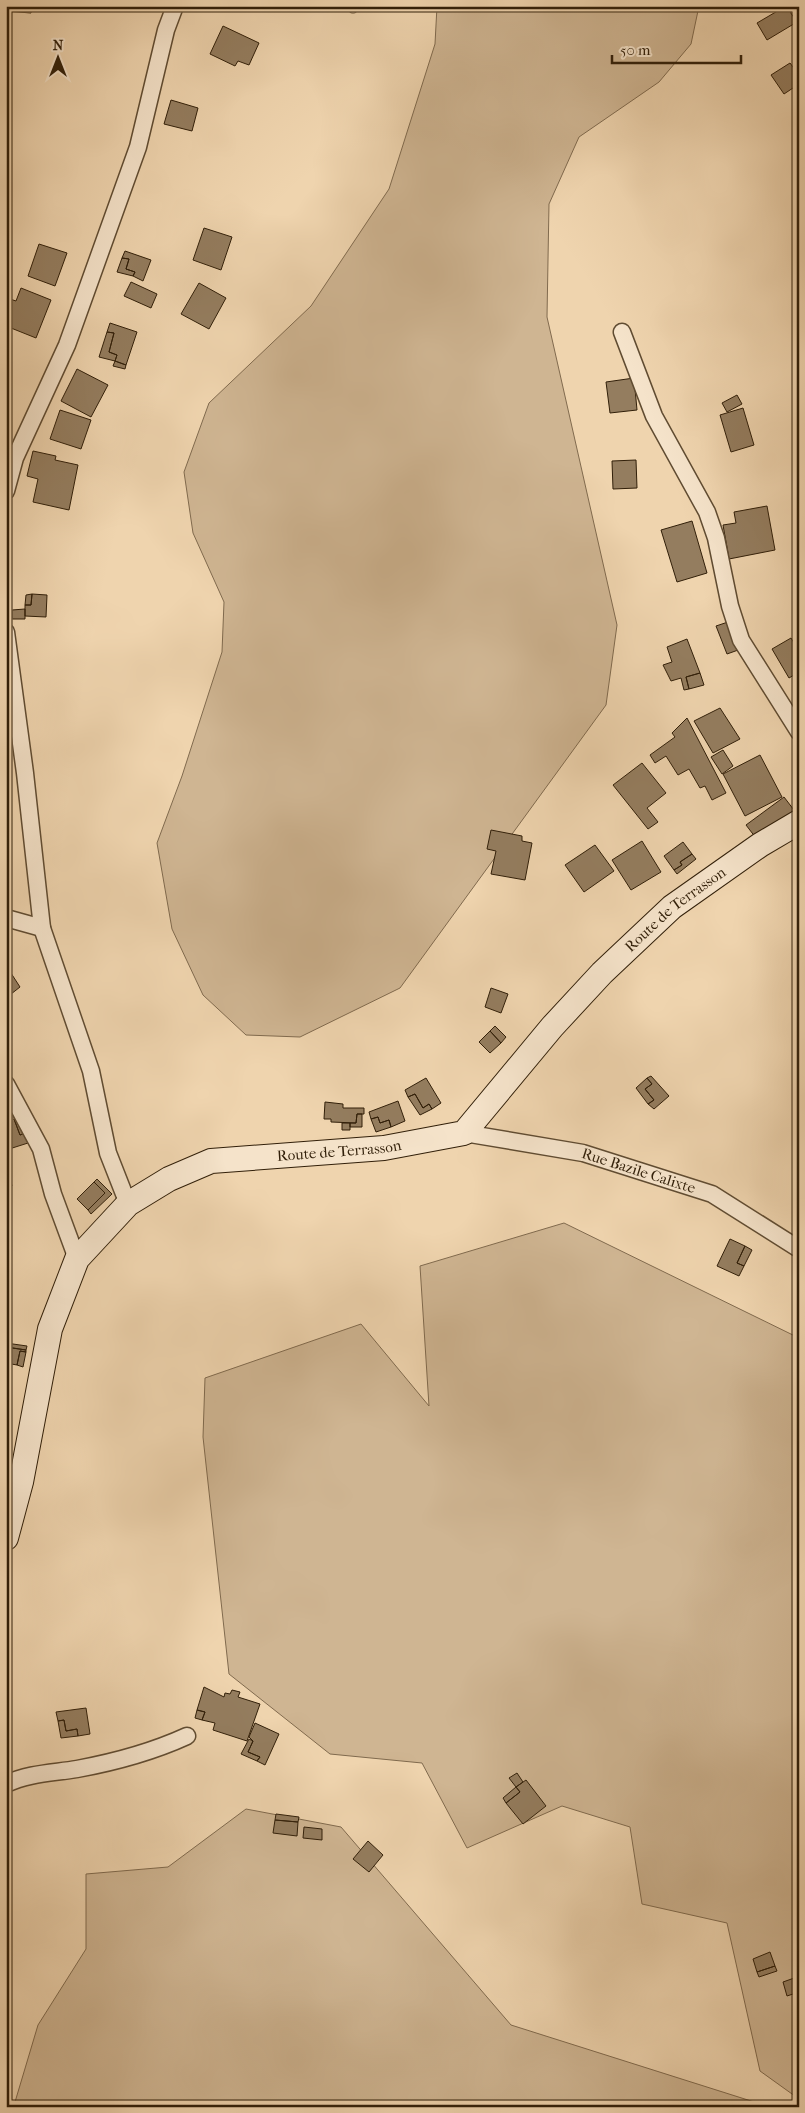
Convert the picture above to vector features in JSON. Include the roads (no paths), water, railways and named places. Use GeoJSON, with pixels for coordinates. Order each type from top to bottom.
{"type":"FeatureCollection","features":[{"type":"Feature","properties":{"kind":"street"},"geometry":{"type":"LineString","coordinates":[[6,491],[15,458],[67,345],[138,147],[166,30],[175,6]]}},
{"type":"Feature","properties":{"kind":"street"},"geometry":{"type":"LineString","coordinates":[[622,332],[654,416],[707,512],[716,538],[730,606],[741,640],[799,732]]}},
{"type":"Feature","properties":{"kind":"street"},"geometry":{"type":"LineString","coordinates":[[6,632],[25,773],[42,928],[91,1071],[108,1152],[128,1204]]}},
{"type":"Feature","properties":{"kind":"street","name":"Route de Terrasson"},"geometry":{"type":"LineString","coordinates":[[6,1538],[21,1482],[50,1329],[77,1259],[128,1204],[169,1179],[211,1161],[384,1148],[464,1134],[552,1027],[602,973],[672,907],[760,845],[799,822]]}},
{"type":"Feature","properties":{"kind":"street"},"geometry":{"type":"LineString","coordinates":[[6,918],[42,928]]}},
{"type":"Feature","properties":{"kind":"street"},"geometry":{"type":"LineString","coordinates":[[6,1084],[41,1148],[53,1194],[77,1259]]}},
{"type":"Feature","properties":{"kind":"street","name":"Rue Bazile Calixte"},"geometry":{"type":"LineString","coordinates":[[464,1134],[583,1153],[712,1194],[799,1249]]}},
{"type":"Feature","properties":{"kind":"street"},"geometry":{"type":"LineString","coordinates":[[6,1784],[36,1774],[77,1769],[135,1755],[161,1748],[187,1736]]}}]}
